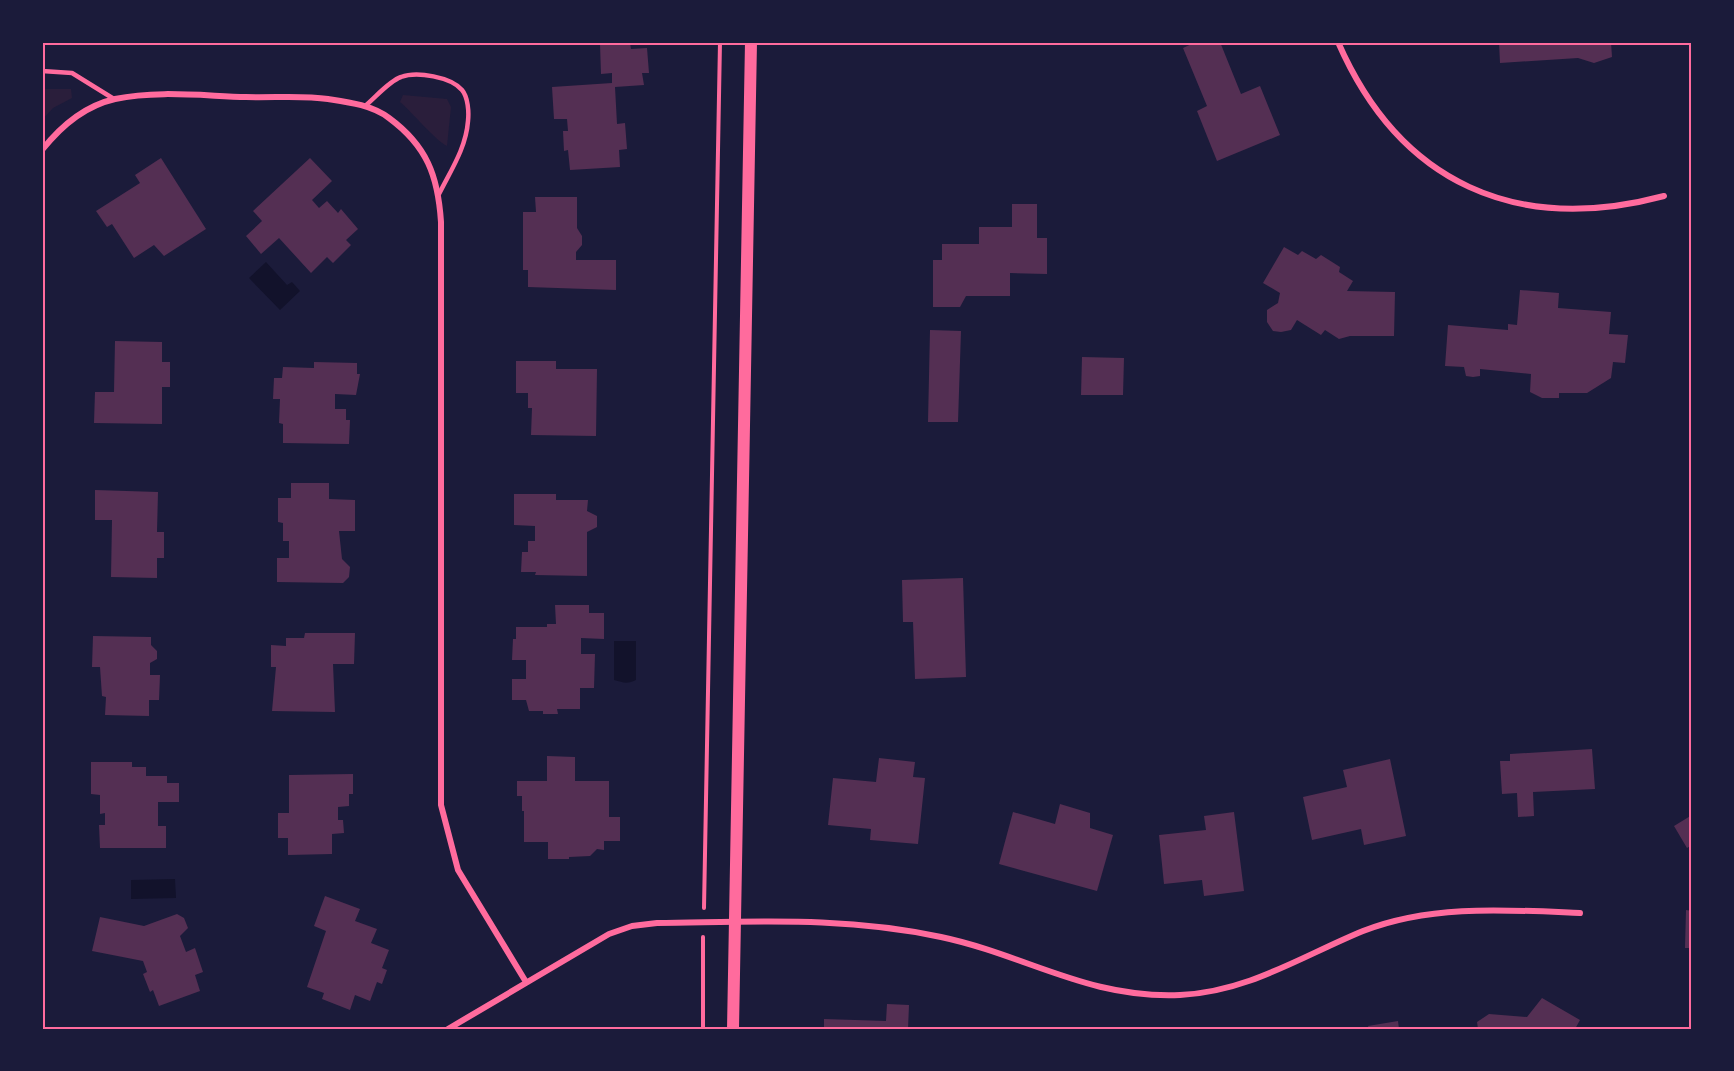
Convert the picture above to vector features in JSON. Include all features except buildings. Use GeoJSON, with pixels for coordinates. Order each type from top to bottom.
{"type":"FeatureCollection","features":[{"type":"Feature","properties":{"kind":"main road"},"geometry":{"type":"LineString","coordinates":[[733,1029],[751,42]]}},
{"type":"Feature","properties":{"kind":"street"},"geometry":{"type":"LineString","coordinates":[[1338,42],[1352,74],[1408,146],[1440,173],[1476,192],[1529,207],[1572,210],[1596,210],[1632,205],[1664,196]]}},
{"type":"Feature","properties":{"kind":"street"},"geometry":{"type":"LineString","coordinates":[[42,150],[57,130],[73,118],[114,99],[153,95],[326,99],[365,106],[387,116],[411,137],[430,164],[439,194],[441,805],[459,870],[526,982]]}},
{"type":"Feature","properties":{"kind":"street"},"geometry":{"type":"LineString","coordinates":[[448,1029],[609,934],[632,926],[822,920],[884,926],[944,937],[1004,955],[1068,980],[1134,995],[1182,995],[1230,989],[1320,952],[1364,930],[1422,916],[1500,910],[1580,913]]}},
{"type":"Feature","properties":{"kind":"lane"},"geometry":{"type":"LineString","coordinates":[[42,71],[72,73],[114,99]]}},
{"type":"Feature","properties":{"kind":"lane"},"geometry":{"type":"LineString","coordinates":[[365,106],[400,77],[419,75],[439,79],[452,82],[463,91],[468,105],[464,146],[439,194]]}},
{"type":"Feature","properties":{"kind":"path"},"geometry":{"type":"LineString","coordinates":[[706,877],[720,42]]}},
{"type":"Feature","properties":{"kind":"path"},"geometry":{"type":"LineString","coordinates":[[701,966],[704,984],[703,1029]]}},
{"type":"Feature","properties":{"kind":"shaded area"},"geometry":{"type":"Polygon","coordinates":[[[42,89],[71,89],[72,98],[53,108],[42,120],[42,89]]]}},
{"type":"Feature","properties":{"kind":"shaded area"},"geometry":{"type":"Polygon","coordinates":[[[403,95],[447,99],[451,107],[447,146],[400,102],[403,95]]]}},
{"type":"Feature","properties":{"kind":"shaded area"},"geometry":{"type":"Polygon","coordinates":[[[266,262],[287,285],[292,282],[300,291],[280,310],[249,278],[266,262]]]}},
{"type":"Feature","properties":{"kind":"shaded area"},"geometry":{"type":"Polygon","coordinates":[[[614,641],[636,641],[636,680],[633,682],[614,680],[614,641]]]}},
{"type":"Feature","properties":{"kind":"shaded area"},"geometry":{"type":"Polygon","coordinates":[[[175,879],[176,898],[131,899],[131,880],[175,879]]]}}]}
